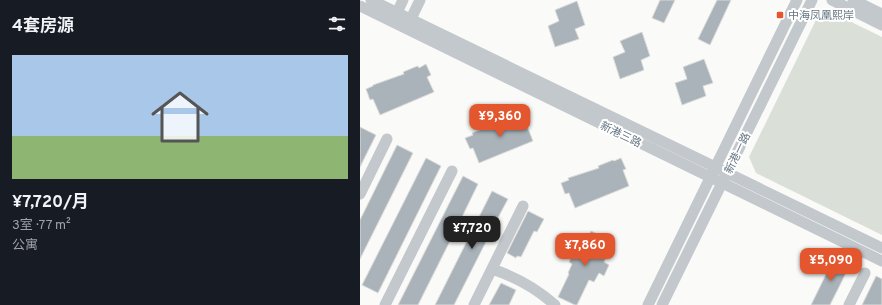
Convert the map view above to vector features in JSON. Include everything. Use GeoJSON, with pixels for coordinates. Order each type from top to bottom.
{"type":"FeatureCollection","features":[{"type":"Feature","properties":{"kind":"street","name":"新港三路"},"geometry":{"type":"LineString","coordinates":[[371,0],[395,17],[710,177],[882,261]]}},
{"type":"Feature","properties":{"kind":"street"},"geometry":{"type":"LineString","coordinates":[[395,17],[403,0]]}},
{"type":"Feature","properties":{"kind":"street"},"geometry":{"type":"LineString","coordinates":[[409,24],[420,0]]}},
{"type":"Feature","properties":{"kind":"street","name":"新港一路"},"geometry":{"type":"LineString","coordinates":[[648,305],[797,0]]}},
{"type":"Feature","properties":{"kind":"street","name":"新港一路"},"geometry":{"type":"LineString","coordinates":[[662,305],[812,0]]}},
{"type":"Feature","properties":{"kind":"street"},"geometry":{"type":"LineString","coordinates":[[832,0],[882,25]]}},
{"type":"Feature","properties":{"kind":"street"},"geometry":{"type":"LineString","coordinates":[[853,0],[882,14]]}},
{"type":"Feature","properties":{"kind":"street","name":"新港三路"},"geometry":{"type":"LineString","coordinates":[[360,6],[395,17]]}},
{"type":"Feature","properties":{"kind":"street","name":"新港三路"},"geometry":{"type":"LineString","coordinates":[[409,24],[715,167],[882,248]]}},
{"type":"Feature","properties":{"kind":"street"},"geometry":{"type":"LineString","coordinates":[[360,194],[387,139]]}},
{"type":"Feature","properties":{"kind":"street"},"geometry":{"type":"LineString","coordinates":[[386,305],[452,171]]}},
{"type":"Feature","properties":{"kind":"street"},"geometry":{"type":"LineString","coordinates":[[474,305],[523,206]]}},
{"type":"Feature","properties":{"kind":"street"},"geometry":{"type":"LineString","coordinates":[[492,269],[516,278],[538,290],[555,305]]}},
{"type":"Feature","properties":{"kind":"street"},"geometry":{"type":"LineString","coordinates":[[849,305],[865,273]]}},
{"type":"Feature","properties":{"kind":"shaded area"},"geometry":{"type":"Polygon","coordinates":[[[833,13],[882,37],[882,235],[756,173],[749,157],[816,20],[833,13]]]}},
{"type":"Feature","properties":{"kind":"building"},"geometry":{"type":"Polygon","coordinates":[[[660,0],[675,0],[664,23],[652,18],[660,0]]]}},
{"type":"Feature","properties":{"kind":"building"},"geometry":{"type":"Polygon","coordinates":[[[717,0],[731,0],[710,45],[698,39],[717,0]]]}},
{"type":"Feature","properties":{"kind":"building"},"geometry":{"type":"Polygon","coordinates":[[[577,1],[585,25],[575,29],[579,39],[555,47],[548,26],[559,21],[555,10],[577,1]]]}},
{"type":"Feature","properties":{"kind":"building"},"geometry":{"type":"Polygon","coordinates":[[[642,32],[650,56],[641,60],[644,70],[620,79],[613,57],[625,52],[620,41],[642,32]]]}},
{"type":"Feature","properties":{"kind":"building"},"geometry":{"type":"Polygon","coordinates":[[[704,59],[713,83],[703,86],[706,96],[682,105],[675,83],[687,79],[683,67],[704,59]]]}},
{"type":"Feature","properties":{"kind":"building"},"geometry":{"type":"Polygon","coordinates":[[[426,64],[431,75],[427,77],[434,92],[380,115],[373,99],[370,100],[366,89],[404,74],[403,72],[415,67],[418,66],[419,68],[426,64]]]}},
{"type":"Feature","properties":{"kind":"building"},"geometry":{"type":"Polygon","coordinates":[[[526,113],[530,124],[527,126],[533,141],[479,163],[473,148],[470,149],[465,138],[473,135],[472,133],[487,127],[488,129],[503,123],[502,121],[526,113]]]}},
{"type":"Feature","properties":{"kind":"building"},"geometry":{"type":"Polygon","coordinates":[[[360,127],[376,135],[360,167],[360,127]]]}},
{"type":"Feature","properties":{"kind":"building"},"geometry":{"type":"Polygon","coordinates":[[[397,145],[413,153],[360,259],[360,220],[397,145]]]}},
{"type":"Feature","properties":{"kind":"building"},"geometry":{"type":"Polygon","coordinates":[[[426,158],[441,166],[378,293],[362,285],[426,158]]]}},
{"type":"Feature","properties":{"kind":"building"},"geometry":{"type":"Polygon","coordinates":[[[621,158],[626,169],[623,170],[629,186],[575,208],[569,193],[565,194],[561,183],[569,180],[568,178],[599,168],[598,166],[621,158]]]}},
{"type":"Feature","properties":{"kind":"building"},"geometry":{"type":"Polygon","coordinates":[[[463,176],[478,184],[418,305],[398,305],[463,176]]]}},
{"type":"Feature","properties":{"kind":"building"},"geometry":{"type":"Polygon","coordinates":[[[492,191],[508,199],[454,305],[435,305],[492,191]]]}},
{"type":"Feature","properties":{"kind":"building"},"geometry":{"type":"Polygon","coordinates":[[[528,211],[544,219],[537,232],[534,231],[521,257],[517,256],[516,258],[507,253],[528,211]]]}},
{"type":"Feature","properties":{"kind":"building"},"geometry":{"type":"Polygon","coordinates":[[[591,231],[608,239],[603,251],[608,253],[604,262],[609,265],[604,276],[599,273],[594,282],[589,280],[577,305],[575,305],[558,297],[569,274],[568,273],[572,264],[569,262],[576,247],[579,248],[583,239],[586,241],[591,231]]]}},
{"type":"Feature","properties":{"kind":"building"},"geometry":{"type":"Polygon","coordinates":[[[835,256],[850,264],[842,281],[830,305],[811,305],[835,256]]]}},
{"type":"Feature","properties":{"kind":"building"},"geometry":{"type":"Polygon","coordinates":[[[876,276],[882,279],[882,305],[862,305],[876,276]]]}},
{"type":"Feature","properties":{"kind":"building"},"geometry":{"type":"Polygon","coordinates":[[[501,283],[516,290],[509,305],[489,305],[501,283]]]}},
{"type":"Feature","properties":{"kind":"place","name":"中海凤凰熙岸"},"geometry":{"type":"Point","coordinates":[780,15]}}]}
